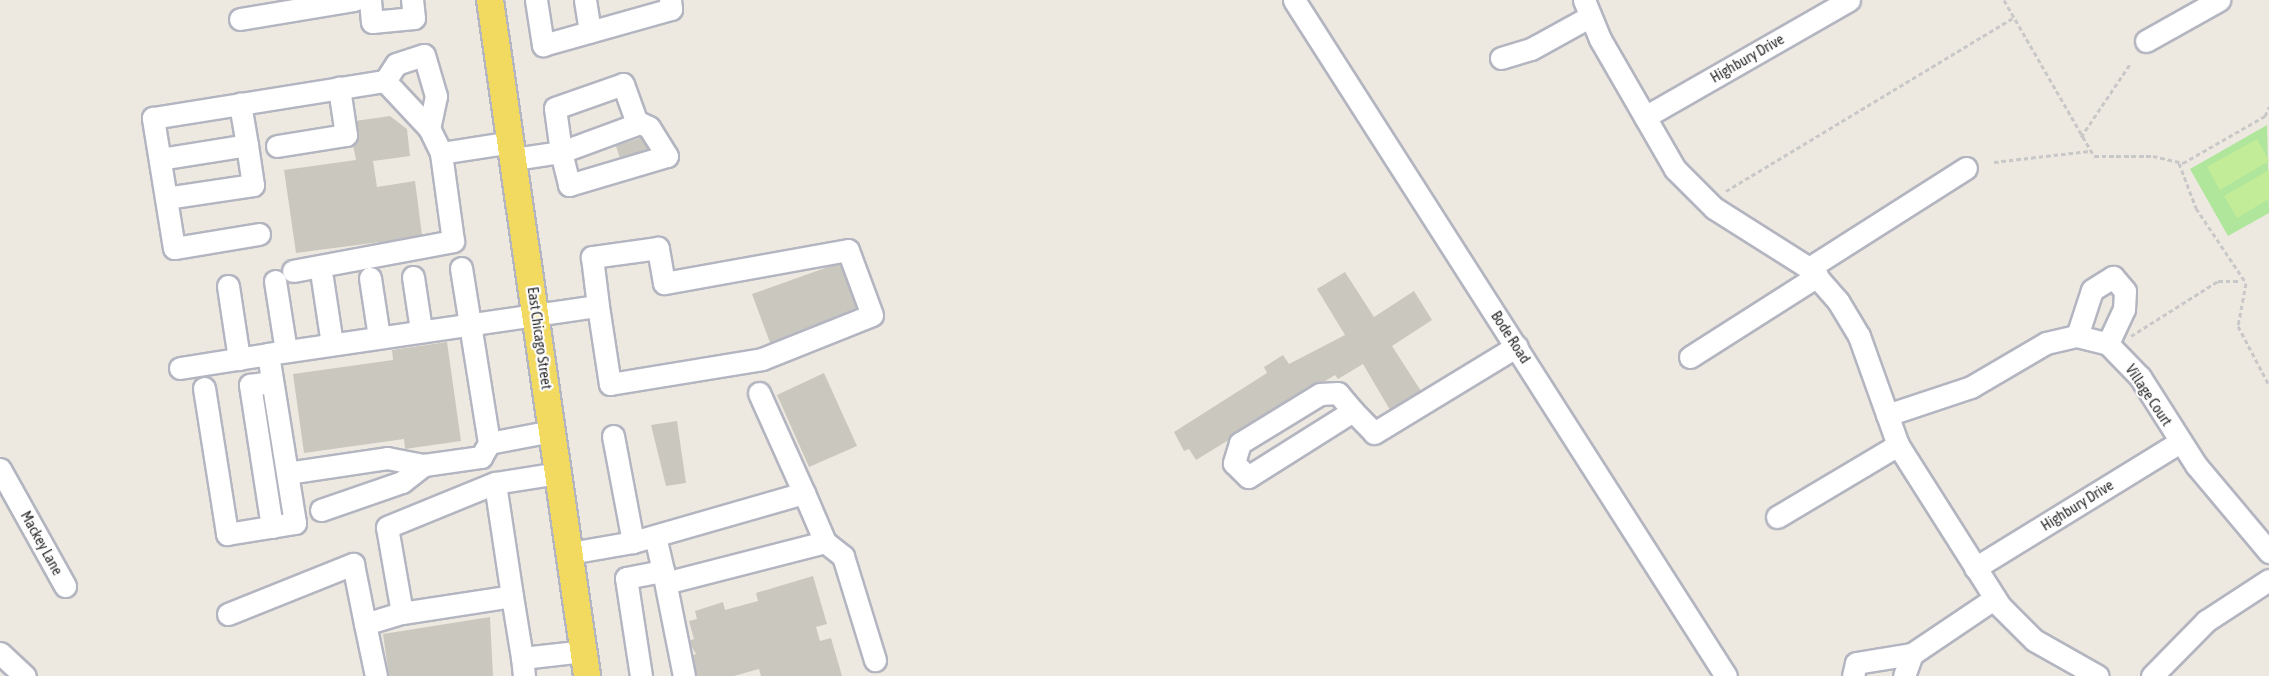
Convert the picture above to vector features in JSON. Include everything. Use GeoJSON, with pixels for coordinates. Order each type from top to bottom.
{"type":"FeatureCollection","features":[{"type":"Feature","properties":{"kind":"main road","name":"East Chicago Street"},"geometry":{"type":"LineString","coordinates":[[490,0],[588,676]]}},
{"type":"Feature","properties":{"kind":"street"},"geometry":{"type":"LineString","coordinates":[[240,19],[354,0]]}},
{"type":"Feature","properties":{"kind":"street"},"geometry":{"type":"LineString","coordinates":[[370,0],[372,22],[414,18],[412,0]]}},
{"type":"Feature","properties":{"kind":"street"},"geometry":{"type":"LineString","coordinates":[[536,0],[543,45],[671,9],[669,0]]}},
{"type":"Feature","properties":{"kind":"street"},"geometry":{"type":"LineString","coordinates":[[585,0],[590,32]]}},
{"type":"Feature","properties":{"kind":"street","name":"Bode Road"},"geometry":{"type":"LineString","coordinates":[[1294,0],[1726,676]]}},
{"type":"Feature","properties":{"kind":"street","name":"Highbury Drive"},"geometry":{"type":"LineString","coordinates":[[1646,117],[1849,0]]}},
{"type":"Feature","properties":{"kind":"street"},"geometry":{"type":"LineString","coordinates":[[2146,41],[2219,0]]}},
{"type":"Feature","properties":{"kind":"street"},"geometry":{"type":"LineString","coordinates":[[1501,58],[1531,49],[1587,8],[1675,169],[1714,208],[1813,272],[1859,336],[1898,445],[1995,598],[2034,639],[2098,676]]}},
{"type":"Feature","properties":{"kind":"street"},"geometry":{"type":"LineString","coordinates":[[259,234],[174,248],[153,118],[385,81],[396,64],[424,55],[436,96],[429,128]]}},
{"type":"Feature","properties":{"kind":"street"},"geometry":{"type":"LineString","coordinates":[[293,271],[453,241],[441,153],[429,128],[385,81]]}},
{"type":"Feature","properties":{"kind":"street"},"geometry":{"type":"LineString","coordinates":[[441,153],[561,152],[637,123],[650,127],[667,156],[569,185],[561,152],[555,108],[623,84],[637,123]]}},
{"type":"Feature","properties":{"kind":"street"},"geometry":{"type":"LineString","coordinates":[[277,146],[346,135],[339,88]]}},
{"type":"Feature","properties":{"kind":"street"},"geometry":{"type":"LineString","coordinates":[[166,198],[253,185],[240,104]]}},
{"type":"Feature","properties":{"kind":"street"},"geometry":{"type":"LineString","coordinates":[[160,159],[247,145]]}},
{"type":"Feature","properties":{"kind":"street"},"geometry":{"type":"LineString","coordinates":[[1690,357],[1966,168]]}},
{"type":"Feature","properties":{"kind":"street"},"geometry":{"type":"LineString","coordinates":[[658,248],[664,283],[848,250],[872,315],[762,359],[610,384],[598,306],[592,257],[658,248]]}},
{"type":"Feature","properties":{"kind":"street"},"geometry":{"type":"LineString","coordinates":[[286,473],[387,458],[424,465],[481,457],[489,442],[461,268]]}},
{"type":"Feature","properties":{"kind":"street"},"geometry":{"type":"LineString","coordinates":[[413,277],[421,330]]}},
{"type":"Feature","properties":{"kind":"street"},"geometry":{"type":"LineString","coordinates":[[1887,415],[1948,397],[2046,343],[2077,336],[2116,342],[2124,309],[2125,291],[2113,277],[2092,290],[2077,336]]}},
{"type":"Feature","properties":{"kind":"street"},"geometry":{"type":"LineString","coordinates":[[370,278],[379,337]]}},
{"type":"Feature","properties":{"kind":"street"},"geometry":{"type":"LineString","coordinates":[[322,279],[332,344]]}},
{"type":"Feature","properties":{"kind":"street"},"geometry":{"type":"LineString","coordinates":[[204,388],[228,534],[295,524],[272,382],[277,353],[275,281]]}},
{"type":"Feature","properties":{"kind":"street"},"geometry":{"type":"LineString","coordinates":[[228,286],[239,359]]}},
{"type":"Feature","properties":{"kind":"street"},"geometry":{"type":"LineString","coordinates":[[180,368],[421,330],[598,306]]}},
{"type":"Feature","properties":{"kind":"street","name":"Village Court"},"geometry":{"type":"LineString","coordinates":[[2116,342],[2180,442],[2269,552]]}},
{"type":"Feature","properties":{"kind":"street"},"geometry":{"type":"LineString","coordinates":[[1353,411],[1248,477],[1234,463],[1240,443],[1320,394],[1338,393],[1374,433],[1517,346]]}},
{"type":"Feature","properties":{"kind":"street"},"geometry":{"type":"LineString","coordinates":[[272,382],[250,385],[272,527]]}},
{"type":"Feature","properties":{"kind":"street"},"geometry":{"type":"LineString","coordinates":[[759,393],[825,542],[843,556],[875,660]]}},
{"type":"Feature","properties":{"kind":"street"},"geometry":{"type":"LineString","coordinates":[[489,442],[552,431]]}},
{"type":"Feature","properties":{"kind":"street"},"geometry":{"type":"LineString","coordinates":[[613,436],[633,542]]}},
{"type":"Feature","properties":{"kind":"street","name":"Highbury Drive"},"geometry":{"type":"LineString","coordinates":[[1975,568],[2180,442]]}},
{"type":"Feature","properties":{"kind":"street"},"geometry":{"type":"LineString","coordinates":[[1777,517],[1898,445]]}},
{"type":"Feature","properties":{"kind":"street"},"geometry":{"type":"LineString","coordinates":[[321,510],[402,482],[424,465]]}},
{"type":"Feature","properties":{"kind":"street","name":"Mackey Lane"},"geometry":{"type":"LineString","coordinates":[[0,469],[66,586]]}},
{"type":"Feature","properties":{"kind":"street"},"geometry":{"type":"LineString","coordinates":[[402,613],[387,527],[495,483],[559,473]]}},
{"type":"Feature","properties":{"kind":"street"},"geometry":{"type":"LineString","coordinates":[[495,483],[523,667],[584,651]]}},
{"type":"Feature","properties":{"kind":"street"},"geometry":{"type":"LineString","coordinates":[[570,553],[633,542],[804,493]]}},
{"type":"Feature","properties":{"kind":"street"},"geometry":{"type":"LineString","coordinates":[[655,536],[666,577],[684,676]]}},
{"type":"Feature","properties":{"kind":"street"},"geometry":{"type":"LineString","coordinates":[[641,676],[626,578],[666,577],[825,542]]}},
{"type":"Feature","properties":{"kind":"street"},"geometry":{"type":"LineString","coordinates":[[228,614],[352,564],[376,676]]}},
{"type":"Feature","properties":{"kind":"street"},"geometry":{"type":"LineString","coordinates":[[2152,676],[2206,621],[2269,580]]}},
{"type":"Feature","properties":{"kind":"street"},"geometry":{"type":"LineString","coordinates":[[365,624],[402,613],[512,596]]}},
{"type":"Feature","properties":{"kind":"street"},"geometry":{"type":"LineString","coordinates":[[1853,676],[1856,663],[1864,659],[1912,654],[1995,598]]}},
{"type":"Feature","properties":{"kind":"street"},"geometry":{"type":"LineString","coordinates":[[0,653],[25,676]]}},
{"type":"Feature","properties":{"kind":"street"},"geometry":{"type":"LineString","coordinates":[[1904,676],[1912,654]]}},
{"type":"Feature","properties":{"kind":"path"},"geometry":{"type":"LineString","coordinates":[[2004,0],[2089,152]]}},
{"type":"Feature","properties":{"kind":"path"},"geometry":{"type":"LineString","coordinates":[[1726,191],[2013,18]]}},
{"type":"Feature","properties":{"kind":"path"},"geometry":{"type":"LineString","coordinates":[[2081,137],[2130,64]]}},
{"type":"Feature","properties":{"kind":"path"},"geometry":{"type":"LineString","coordinates":[[1994,162],[2089,152],[2111,159],[2153,156],[2179,162],[2265,116],[2269,107]]}},
{"type":"Feature","properties":{"kind":"path"},"geometry":{"type":"LineString","coordinates":[[2179,162],[2190,197],[2246,283],[2238,326],[2269,385]]}},
{"type":"Feature","properties":{"kind":"path"},"geometry":{"type":"LineString","coordinates":[[2116,342],[2218,281],[2246,283]]}},
{"type":"Feature","properties":{"kind":"green space"},"geometry":{"type":"Polygon","coordinates":[[[2267,125],[2269,213],[2228,236],[2190,169],[2267,125]]]}},
{"type":"Feature","properties":{"kind":"green space"},"geometry":{"type":"Polygon","coordinates":[[[2257,139],[2269,161],[2220,190],[2207,167],[2257,139]]]}},
{"type":"Feature","properties":{"kind":"green space"},"geometry":{"type":"Polygon","coordinates":[[[2269,170],[2269,199],[2237,218],[2224,196],[2269,170]]]}},
{"type":"Feature","properties":{"kind":"building"},"geometry":{"type":"Polygon","coordinates":[[[390,116],[407,129],[410,156],[373,161],[377,187],[415,181],[423,243],[381,249],[380,242],[296,253],[284,170],[356,160],[348,122],[390,116]]]}},
{"type":"Feature","properties":{"kind":"building"},"geometry":{"type":"Polygon","coordinates":[[[649,135],[655,153],[622,165],[616,146],[649,135]]]}},
{"type":"Feature","properties":{"kind":"building"},"geometry":{"type":"Polygon","coordinates":[[[842,262],[860,312],[772,348],[752,294],[842,262]]]}},
{"type":"Feature","properties":{"kind":"building"},"geometry":{"type":"Polygon","coordinates":[[[1345,272],[1374,317],[1414,291],[1432,320],[1392,346],[1421,391],[1390,410],[1363,364],[1338,379],[1335,375],[1196,460],[1189,449],[1184,451],[1174,432],[1267,373],[1264,367],[1283,355],[1289,364],[1345,335],[1317,289],[1345,272]]]}},
{"type":"Feature","properties":{"kind":"building"},"geometry":{"type":"Polygon","coordinates":[[[447,342],[461,441],[405,449],[404,439],[304,453],[293,374],[393,360],[392,350],[447,342]]]}},
{"type":"Feature","properties":{"kind":"building"},"geometry":{"type":"Polygon","coordinates":[[[824,373],[857,446],[809,467],[777,395],[824,373]]]}},
{"type":"Feature","properties":{"kind":"building"},"geometry":{"type":"Polygon","coordinates":[[[677,421],[686,483],[666,486],[651,425],[677,421]]]}},
{"type":"Feature","properties":{"kind":"building"},"geometry":{"type":"Polygon","coordinates":[[[813,576],[827,624],[816,627],[820,641],[831,638],[842,676],[761,676],[759,669],[734,676],[692,676],[686,657],[696,654],[688,641],[694,639],[689,621],[697,619],[695,611],[723,602],[725,610],[758,601],[756,593],[813,576]]]}},
{"type":"Feature","properties":{"kind":"building"},"geometry":{"type":"Polygon","coordinates":[[[490,617],[493,676],[389,676],[383,634],[490,617]]]}}]}
